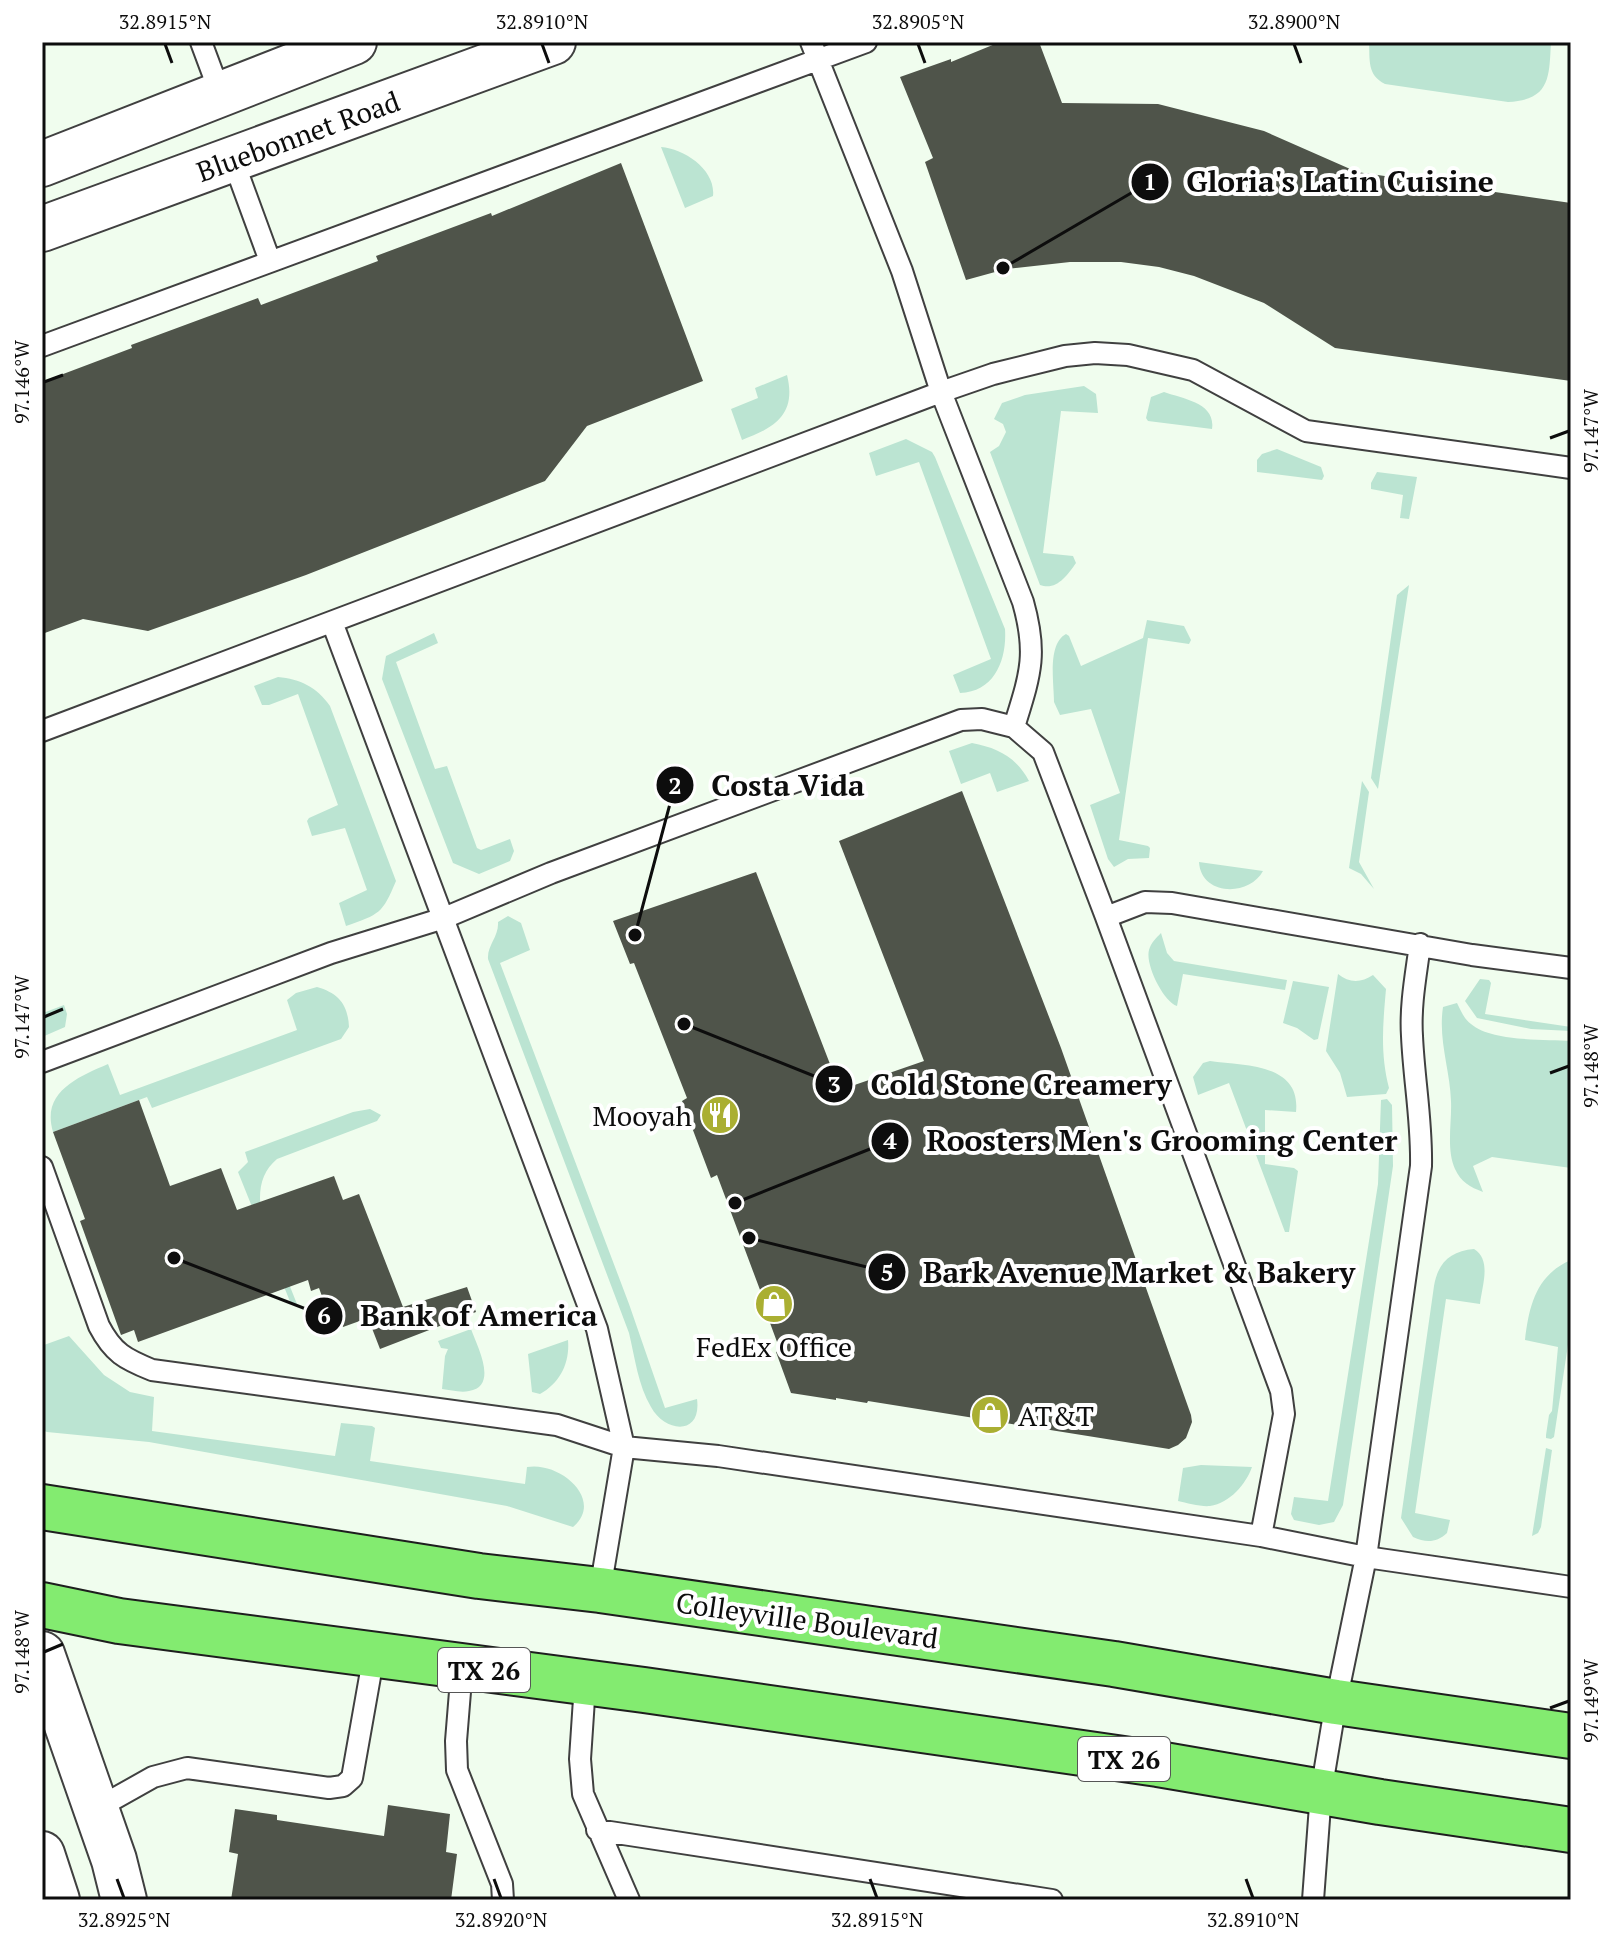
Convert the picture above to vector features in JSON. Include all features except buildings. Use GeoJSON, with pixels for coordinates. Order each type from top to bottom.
{"type":"FeatureCollection","features":[{"type":"Feature","properties":{"kind":"main road","name":"Colleyville Boulevard"},"geometry":{"type":"LineString","coordinates":[[42,1507],[466,1574],[1099,1661],[1336,1702],[1571,1736]]}},
{"type":"Feature","properties":{"kind":"main road","name":"TX 26"},"geometry":{"type":"LineString","coordinates":[[42,1605],[119,1621],[1158,1764],[1571,1830]]}},
{"type":"Feature","properties":{"kind":"street"},"geometry":{"type":"LineString","coordinates":[[42,164],[354,42]]}},
{"type":"Feature","properties":{"kind":"street","name":"Bluebonnet Road"},"geometry":{"type":"LineString","coordinates":[[42,229],[553,42]]}},
{"type":"Feature","properties":{"kind":"street"},"geometry":{"type":"LineString","coordinates":[[220,93],[233,160]]}},
{"type":"Feature","properties":{"kind":"street"},"geometry":{"type":"LineString","coordinates":[[42,1654],[124,1900]]}},
{"type":"Feature","properties":{"kind":"street"},"geometry":{"type":"LineString","coordinates":[[42,1854],[57,1900]]}},
{"type":"Feature","properties":{"kind":"lane"},"geometry":{"type":"LineString","coordinates":[[201,42],[220,93]]}},
{"type":"Feature","properties":{"kind":"lane"},"geometry":{"type":"LineString","coordinates":[[42,346],[705,102],[814,50],[866,42]]}},
{"type":"Feature","properties":{"kind":"lane"},"geometry":{"type":"LineString","coordinates":[[814,50],[902,271],[941,392],[1023,602],[1031,632],[1032,663],[1014,727]]}},
{"type":"Feature","properties":{"kind":"lane"},"geometry":{"type":"LineString","coordinates":[[233,160],[270,261]]}},
{"type":"Feature","properties":{"kind":"lane"},"geometry":{"type":"LineString","coordinates":[[42,731],[941,392],[1017,367],[1065,356],[1095,353],[1128,355],[1193,370],[1306,431],[1571,468]]}},
{"type":"Feature","properties":{"kind":"lane"},"geometry":{"type":"LineString","coordinates":[[332,622],[597,1329],[624,1447],[600,1590]]}},
{"type":"Feature","properties":{"kind":"lane"},"geometry":{"type":"LineString","coordinates":[[42,1062],[331,953],[444,918],[534,880],[961,720],[982,719],[1014,727],[1043,752],[1281,1391],[1284,1414],[1261,1536]]}},
{"type":"Feature","properties":{"kind":"lane"},"geometry":{"type":"LineString","coordinates":[[1106,917],[1145,902],[1172,903],[1472,955],[1571,968]]}},
{"type":"Feature","properties":{"kind":"lane"},"geometry":{"type":"LineString","coordinates":[[1313,1900],[1321,1792],[1366,1557],[1421,1166],[1422,1126],[1412,1037],[1412,1002],[1420,944]]}},
{"type":"Feature","properties":{"kind":"lane"},"geometry":{"type":"LineString","coordinates":[[42,1167],[108,1344],[127,1360],[152,1370],[557,1425],[624,1447],[718,1456],[1261,1536],[1366,1557],[1571,1587]]}},
{"type":"Feature","properties":{"kind":"lane"},"geometry":{"type":"LineString","coordinates":[[96,1809],[153,1777],[187,1768],[329,1788],[343,1786],[352,1778],[374,1654]]}},
{"type":"Feature","properties":{"kind":"lane"},"geometry":{"type":"LineString","coordinates":[[462,1667],[456,1741],[457,1770],[502,1884],[503,1900]]}},
{"type":"Feature","properties":{"kind":"lane"},"geometry":{"type":"LineString","coordinates":[[585,1684],[580,1759],[583,1794],[629,1900]]}},
{"type":"Feature","properties":{"kind":"lane"},"geometry":{"type":"LineString","coordinates":[[597,1830],[1052,1900]]}},
{"type":"Feature","properties":{"kind":"green space"},"geometry":{"type":"Polygon","coordinates":[[[1369,42],[1551,42],[1548,75],[1545,84],[1533,97],[1508,102],[1385,84],[1372,72],[1369,42]]]}},
{"type":"Feature","properties":{"kind":"green space"},"geometry":{"type":"Polygon","coordinates":[[[661,147],[680,152],[697,162],[710,178],[713,196],[685,208],[661,147]]]}},
{"type":"Feature","properties":{"kind":"green space"},"geometry":{"type":"Polygon","coordinates":[[[787,375],[789,400],[786,410],[773,425],[742,440],[731,409],[758,398],[755,388],[787,375]]]}},
{"type":"Feature","properties":{"kind":"green space"},"geometry":{"type":"Polygon","coordinates":[[[1084,386],[1096,394],[1098,413],[1061,411],[1043,553],[1073,556],[1076,563],[1061,581],[1051,586],[1040,585],[990,452],[999,446],[1006,432],[1003,424],[994,419],[1002,403],[1025,395],[1084,386]]]}},
{"type":"Feature","properties":{"kind":"green space"},"geometry":{"type":"Polygon","coordinates":[[[1164,392],[1204,408],[1212,420],[1212,429],[1148,421],[1151,397],[1164,392]]]}},
{"type":"Feature","properties":{"kind":"green space"},"geometry":{"type":"Polygon","coordinates":[[[906,439],[932,452],[935,457],[1005,629],[1004,652],[996,672],[982,687],[972,691],[960,693],[953,675],[991,659],[919,462],[876,476],[869,453],[906,439]]]}},
{"type":"Feature","properties":{"kind":"green space"},"geometry":{"type":"Polygon","coordinates":[[[1277,449],[1321,467],[1322,480],[1257,472],[1257,460],[1262,454],[1277,449]]]}},
{"type":"Feature","properties":{"kind":"green space"},"geometry":{"type":"Polygon","coordinates":[[[1377,472],[1417,477],[1409,519],[1400,518],[1403,495],[1371,489],[1377,472]]]}},
{"type":"Feature","properties":{"kind":"green space"},"geometry":{"type":"Polygon","coordinates":[[[1409,585],[1378,789],[1371,778],[1397,595],[1409,585]]]}},
{"type":"Feature","properties":{"kind":"green space"},"geometry":{"type":"Polygon","coordinates":[[[1147,620],[1184,626],[1191,640],[1189,644],[1148,638],[1119,840],[1148,846],[1149,858],[1128,859],[1114,867],[1108,859],[1090,805],[1120,793],[1091,709],[1060,715],[1054,702],[1054,655],[1060,639],[1066,634],[1081,666],[1143,638],[1147,620]]]}},
{"type":"Feature","properties":{"kind":"green space"},"geometry":{"type":"Polygon","coordinates":[[[434,633],[438,643],[396,662],[435,769],[447,766],[477,848],[481,850],[510,839],[514,851],[510,861],[479,874],[453,863],[382,679],[386,656],[434,633]]]}},
{"type":"Feature","properties":{"kind":"green space"},"geometry":{"type":"Polygon","coordinates":[[[278,677],[307,685],[330,706],[396,881],[383,907],[366,919],[346,926],[339,903],[367,890],[345,828],[312,836],[307,821],[309,818],[338,805],[298,694],[262,705],[254,686],[278,677]]]}},
{"type":"Feature","properties":{"kind":"green space"},"geometry":{"type":"Polygon","coordinates":[[[972,743],[1005,755],[1029,781],[997,792],[990,773],[961,784],[949,751],[972,743]]]}},
{"type":"Feature","properties":{"kind":"green space"},"geometry":{"type":"Polygon","coordinates":[[[1362,781],[1369,792],[1359,862],[1374,889],[1361,874],[1349,868],[1362,781]]]}},
{"type":"Feature","properties":{"kind":"green space"},"geometry":{"type":"Polygon","coordinates":[[[1199,862],[1263,871],[1247,885],[1226,889],[1208,881],[1199,862]]]}},
{"type":"Feature","properties":{"kind":"green space"},"geometry":{"type":"Polygon","coordinates":[[[508,916],[521,923],[530,950],[500,963],[629,1304],[665,1408],[697,1399],[694,1420],[688,1425],[673,1426],[657,1416],[643,1390],[629,1333],[488,959],[498,922],[508,916]]]}},
{"type":"Feature","properties":{"kind":"green space"},"geometry":{"type":"Polygon","coordinates":[[[1161,933],[1167,953],[1174,961],[1287,980],[1285,990],[1183,974],[1177,1006],[1161,990],[1148,956],[1150,947],[1161,933]]]}},
{"type":"Feature","properties":{"kind":"green space"},"geometry":{"type":"Polygon","coordinates":[[[1338,974],[1355,981],[1373,975],[1386,989],[1383,1051],[1389,1088],[1386,1094],[1347,1097],[1340,1073],[1326,1051],[1338,974]]]}},
{"type":"Feature","properties":{"kind":"green space"},"geometry":{"type":"Polygon","coordinates":[[[1480,979],[1491,983],[1485,1014],[1571,1027],[1571,1031],[1531,1029],[1477,1018],[1465,1001],[1480,979]]]}},
{"type":"Feature","properties":{"kind":"green space"},"geometry":{"type":"Polygon","coordinates":[[[1293,981],[1329,987],[1318,1039],[1314,1040],[1283,1023],[1293,981]]]}},
{"type":"Feature","properties":{"kind":"green space"},"geometry":{"type":"Polygon","coordinates":[[[317,987],[336,996],[347,1012],[349,1027],[341,1039],[152,1108],[147,1097],[53,1132],[52,1106],[57,1096],[85,1074],[108,1064],[120,1095],[297,1030],[287,1000],[296,993],[317,987]]]}},
{"type":"Feature","properties":{"kind":"green space"},"geometry":{"type":"Polygon","coordinates":[[[1457,1003],[1469,1022],[1492,1034],[1571,1041],[1571,1168],[1492,1157],[1473,1166],[1483,1192],[1466,1184],[1457,1174],[1451,1153],[1451,1101],[1442,1019],[1443,1007],[1457,1003]]]}},
{"type":"Feature","properties":{"kind":"green space"},"geometry":{"type":"Polygon","coordinates":[[[64,1005],[67,1014],[65,1027],[42,1037],[42,1011],[64,1005]]]}},
{"type":"Feature","properties":{"kind":"green space"},"geometry":{"type":"Polygon","coordinates":[[[1210,1061],[1268,1070],[1290,1084],[1296,1112],[1265,1110],[1265,1164],[1298,1171],[1289,1232],[1285,1232],[1229,1083],[1198,1095],[1193,1077],[1203,1063],[1210,1061]]]}},
{"type":"Feature","properties":{"kind":"green space"},"geometry":{"type":"Polygon","coordinates":[[[1387,1099],[1392,1105],[1393,1166],[1343,1505],[1334,1522],[1319,1525],[1294,1520],[1291,1514],[1294,1497],[1328,1501],[1378,1184],[1381,1100],[1387,1099]]]}},
{"type":"Feature","properties":{"kind":"green space"},"geometry":{"type":"Polygon","coordinates":[[[370,1109],[381,1115],[377,1121],[277,1159],[264,1176],[260,1192],[261,1208],[297,1304],[291,1304],[238,1172],[248,1162],[245,1152],[353,1112],[370,1109]]]}},
{"type":"Feature","properties":{"kind":"green space"},"geometry":{"type":"Polygon","coordinates":[[[1474,1249],[1480,1254],[1484,1266],[1480,1304],[1446,1299],[1415,1513],[1450,1520],[1447,1533],[1443,1536],[1431,1541],[1422,1540],[1413,1537],[1401,1518],[1434,1286],[1439,1270],[1447,1259],[1474,1249]]]}},
{"type":"Feature","properties":{"kind":"green space"},"geometry":{"type":"Polygon","coordinates":[[[1571,1260],[1571,1325],[1554,1437],[1551,1439],[1546,1435],[1552,1411],[1558,1347],[1525,1340],[1536,1293],[1550,1274],[1571,1260]]]}},
{"type":"Feature","properties":{"kind":"green space"},"geometry":{"type":"Polygon","coordinates":[[[471,1329],[484,1364],[483,1382],[469,1391],[442,1389],[448,1349],[441,1348],[438,1341],[471,1329]]]}},
{"type":"Feature","properties":{"kind":"green space"},"geometry":{"type":"Polygon","coordinates":[[[69,1336],[104,1375],[130,1392],[154,1397],[152,1431],[335,1456],[341,1423],[372,1426],[375,1428],[370,1461],[525,1484],[527,1467],[553,1470],[564,1476],[581,1495],[584,1505],[582,1516],[573,1527],[507,1506],[149,1442],[47,1432],[42,1430],[42,1340],[44,1345],[69,1336]]]}},
{"type":"Feature","properties":{"kind":"green space"},"geometry":{"type":"Polygon","coordinates":[[[568,1340],[567,1357],[558,1378],[540,1394],[532,1392],[528,1354],[568,1340]]]}},
{"type":"Feature","properties":{"kind":"green space"},"geometry":{"type":"Polygon","coordinates":[[[1546,1448],[1552,1450],[1541,1527],[1532,1536],[1546,1448]]]}},
{"type":"Feature","properties":{"kind":"green space"},"geometry":{"type":"Polygon","coordinates":[[[1201,1465],[1252,1467],[1246,1480],[1224,1501],[1206,1506],[1178,1501],[1183,1468],[1201,1465]]]}},
{"type":"Feature","properties":{"kind":"place","name":"Gloria's Latin Cuisine"},"geometry":{"type":"Point","coordinates":[1003,268]}},
{"type":"Feature","properties":{"kind":"place","name":"Costa Vida"},"geometry":{"type":"Point","coordinates":[635,935]}},
{"type":"Feature","properties":{"kind":"place","name":"Cold Stone Creamery"},"geometry":{"type":"Point","coordinates":[684,1024]}},
{"type":"Feature","properties":{"kind":"place","name":"Mooyah"},"geometry":{"type":"Point","coordinates":[720,1115]}},
{"type":"Feature","properties":{"kind":"place","name":"Roosters Men's Grooming Center"},"geometry":{"type":"Point","coordinates":[735,1203]}},
{"type":"Feature","properties":{"kind":"place","name":"Bark Avenue Market & Bakery"},"geometry":{"type":"Point","coordinates":[749,1238]}},
{"type":"Feature","properties":{"kind":"place","name":"Bank of America"},"geometry":{"type":"Point","coordinates":[174,1258]}},
{"type":"Feature","properties":{"kind":"place","name":"FedEx Office"},"geometry":{"type":"Point","coordinates":[774,1304]}},
{"type":"Feature","properties":{"kind":"place","name":"AT&T"},"geometry":{"type":"Point","coordinates":[990,1415]}}]}
